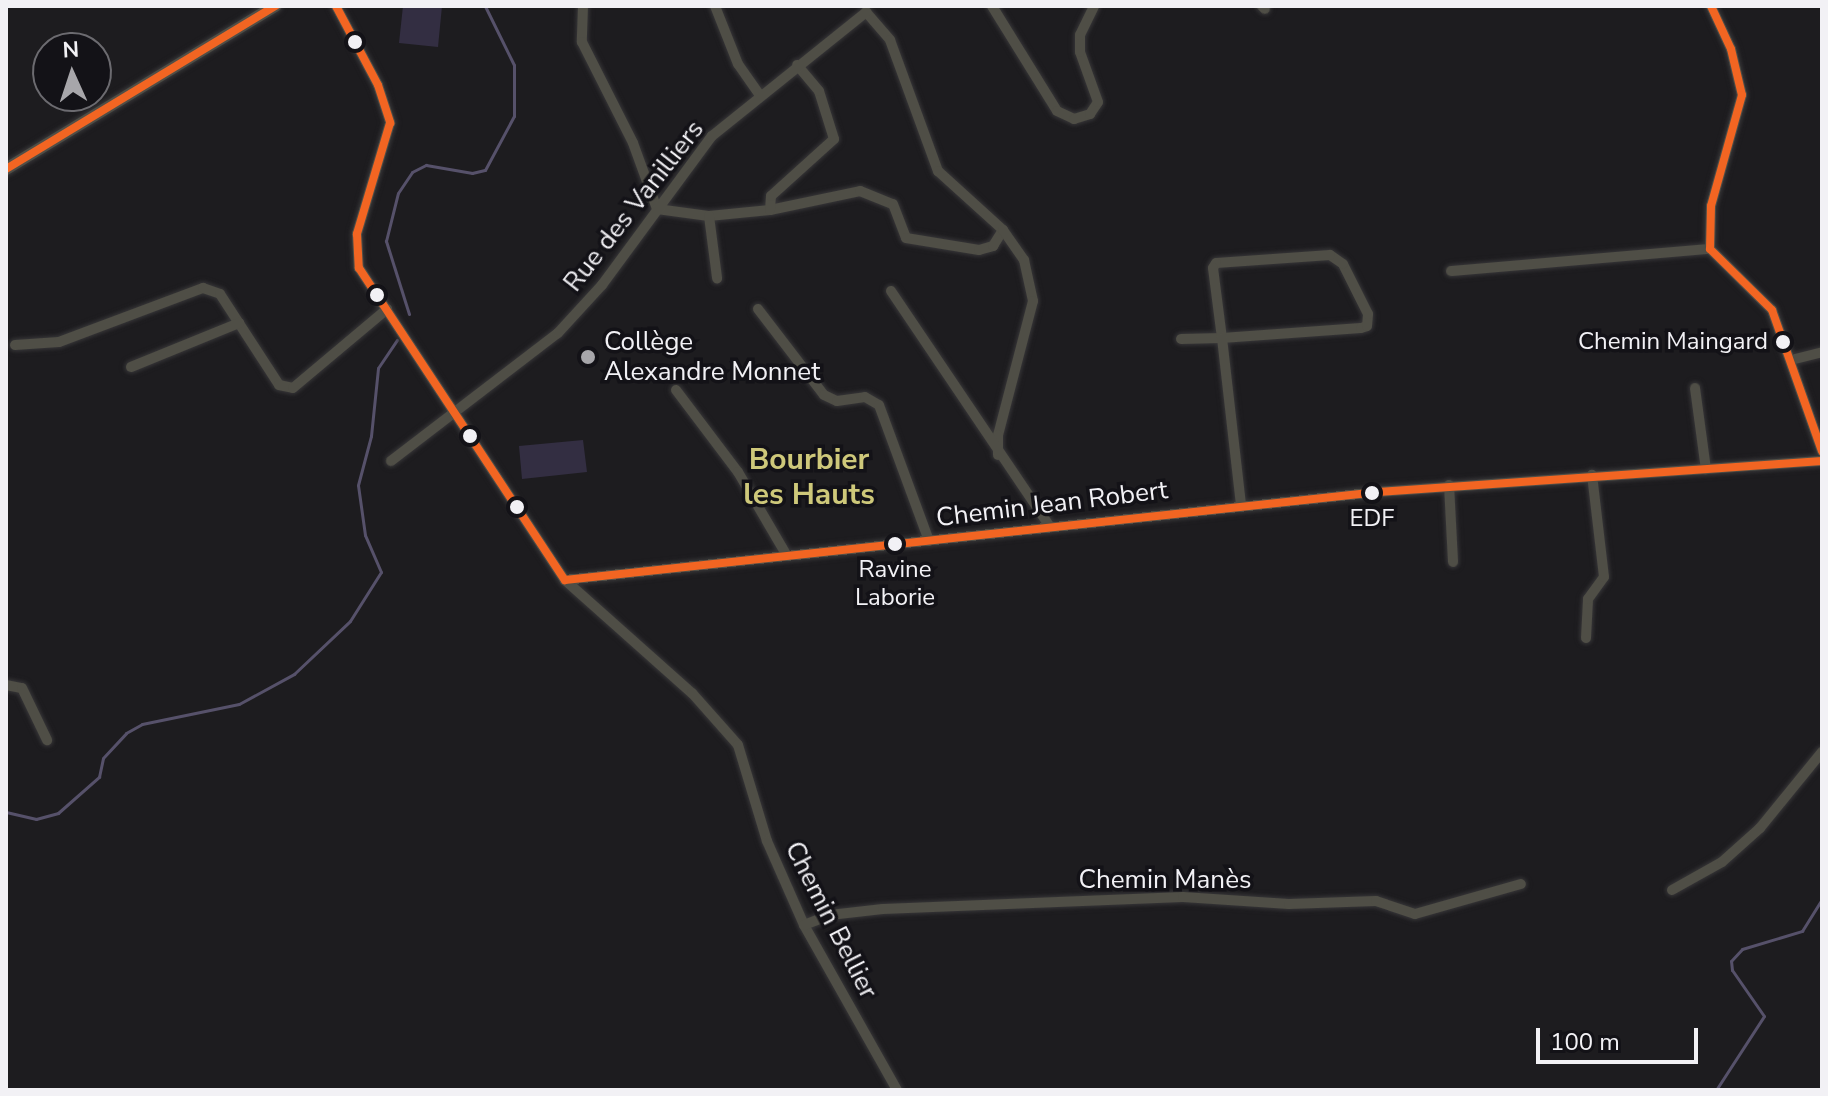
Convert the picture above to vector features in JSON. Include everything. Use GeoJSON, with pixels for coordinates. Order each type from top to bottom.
{"type":"FeatureCollection","features":[{"type":"Feature","properties":{"kind":"street"},"geometry":{"type":"LineString","coordinates":[[6,169],[275,6]]}},
{"type":"Feature","properties":{"kind":"street","name":"Chemin Bellier"},"geometry":{"type":"LineString","coordinates":[[336,6],[378,85],[390,123],[354,253],[387,309],[565,580],[692,693],[738,745],[767,841],[804,925],[897,1090]]}},
{"type":"Feature","properties":{"kind":"street"},"geometry":{"type":"LineString","coordinates":[[583,6],[582,42],[633,143],[657,209],[709,216],[770,210],[860,191],[893,204],[906,238],[979,250],[993,246],[1003,230]]}},
{"type":"Feature","properties":{"kind":"street"},"geometry":{"type":"LineString","coordinates":[[715,6],[738,64],[760,95]]}},
{"type":"Feature","properties":{"kind":"street"},"geometry":{"type":"LineString","coordinates":[[992,6],[1057,111],[1074,119],[1090,114],[1098,102],[1080,52],[1080,35],[1094,6]]}},
{"type":"Feature","properties":{"kind":"street"},"geometry":{"type":"LineString","coordinates":[[1711,6],[1731,49],[1742,95],[1711,206],[1710,249],[1772,310],[1822,451]]}},
{"type":"Feature","properties":{"kind":"street","name":"Rue des Vanilliers"},"geometry":{"type":"LineString","coordinates":[[391,461],[558,333],[595,295],[712,136],[866,9],[890,40],[938,171],[1003,230],[1024,260],[1033,301],[998,435],[998,455]]}},
{"type":"Feature","properties":{"kind":"street"},"geometry":{"type":"LineString","coordinates":[[770,210],[771,196],[834,139],[819,91],[797,65]]}},
{"type":"Feature","properties":{"kind":"street"},"geometry":{"type":"LineString","coordinates":[[709,216],[717,278]]}},
{"type":"Feature","properties":{"kind":"street"},"geometry":{"type":"LineString","coordinates":[[1451,271],[1710,249]]}},
{"type":"Feature","properties":{"kind":"street"},"geometry":{"type":"LineString","coordinates":[[1181,339],[1222,338],[1361,328],[1370,320],[1343,264],[1330,255],[1222,261],[1213,268],[1222,338],[1241,505]]}},
{"type":"Feature","properties":{"kind":"street"},"geometry":{"type":"LineString","coordinates":[[15,345],[59,342],[203,288],[220,294],[279,385],[293,388],[387,309]]}},
{"type":"Feature","properties":{"kind":"street"},"geometry":{"type":"LineString","coordinates":[[891,291],[998,455],[1050,527]]}},
{"type":"Feature","properties":{"kind":"street"},"geometry":{"type":"LineString","coordinates":[[758,309],[824,395],[837,401],[865,397],[879,405],[929,541]]}},
{"type":"Feature","properties":{"kind":"street"},"geometry":{"type":"LineString","coordinates":[[131,367],[239,323]]}},
{"type":"Feature","properties":{"kind":"street"},"geometry":{"type":"LineString","coordinates":[[1791,360],[1822,352]]}},
{"type":"Feature","properties":{"kind":"street"},"geometry":{"type":"LineString","coordinates":[[1695,388],[1706,469]]}},
{"type":"Feature","properties":{"kind":"street"},"geometry":{"type":"LineString","coordinates":[[676,390],[738,472],[786,554]]}},
{"type":"Feature","properties":{"kind":"street","name":"Chemin Jean Robert"},"geometry":{"type":"LineString","coordinates":[[565,580],[1449,485],[1822,461]]}},
{"type":"Feature","properties":{"kind":"street"},"geometry":{"type":"LineString","coordinates":[[1586,638],[1588,599],[1604,577],[1592,475]]}},
{"type":"Feature","properties":{"kind":"street"},"geometry":{"type":"LineString","coordinates":[[1449,485],[1453,562]]}},
{"type":"Feature","properties":{"kind":"street"},"geometry":{"type":"LineString","coordinates":[[6,685],[22,688],[47,740]]}},
{"type":"Feature","properties":{"kind":"street"},"geometry":{"type":"LineString","coordinates":[[1672,890],[1722,862],[1760,828],[1822,752]]}},
{"type":"Feature","properties":{"kind":"street","name":"Chemin Manès"},"geometry":{"type":"LineString","coordinates":[[804,925],[830,915],[883,909],[1183,897],[1289,904],[1376,901],[1415,914],[1521,884]]}},
{"type":"Feature","properties":{"kind":"shaded area"},"geometry":{"type":"Polygon","coordinates":[[[403,6],[442,6],[438,47],[399,43],[403,6]]]}},
{"type":"Feature","properties":{"kind":"shaded area"},"geometry":{"type":"Polygon","coordinates":[[[583,440],[587,472],[522,479],[519,446],[583,440]]]}},
{"type":"Feature","properties":{"kind":"waterway","name":"Ravine Laborie"},"geometry":{"type":"LineString","coordinates":[[409,314],[386,241],[398,193],[412,172],[426,165],[472,173],[485,170],[514,116],[514,65],[485,6]]}},
{"type":"Feature","properties":{"kind":"waterway","name":"Ravine Laborie"},"geometry":{"type":"LineString","coordinates":[[6,812],[36,819],[58,813],[99,777],[103,758],[126,733],[142,724],[239,704],[294,674],[350,621],[381,572],[365,535],[358,485],[371,436],[378,368],[397,340]]}},
{"type":"Feature","properties":{"kind":"waterway"},"geometry":{"type":"LineString","coordinates":[[1716,1090],[1764,1016],[1732,970],[1731,961],[1742,949],[1802,931],[1822,899]]}},
{"type":"Feature","properties":{"kind":"transit line"},"geometry":{"type":"LineString","coordinates":[[6,169],[275,6]]}},
{"type":"Feature","properties":{"kind":"transit line"},"geometry":{"type":"LineString","coordinates":[[336,6],[378,85],[390,123],[357,234],[359,268],[565,580]]}},
{"type":"Feature","properties":{"kind":"transit line"},"geometry":{"type":"LineString","coordinates":[[1711,6],[1731,49],[1742,95],[1711,206],[1710,249],[1772,310],[1822,451]]}},
{"type":"Feature","properties":{"kind":"transit line"},"geometry":{"type":"LineString","coordinates":[[565,580],[1378,492],[1822,461]]}},
{"type":"Feature","properties":{"kind":"place","name":"Chemin Maingard"},"geometry":{"type":"Point","coordinates":[1783,342]}},
{"type":"Feature","properties":{"kind":"place","name":"Collège Alexandre Monnet"},"geometry":{"type":"Point","coordinates":[588,357]}},
{"type":"Feature","properties":{"kind":"place","name":"EDF"},"geometry":{"type":"Point","coordinates":[1372,493]}},
{"type":"Feature","properties":{"kind":"place","name":"Ravine Laborie"},"geometry":{"type":"Point","coordinates":[895,544]}},
{"type":"Feature","properties":{"kind":"district","name":"Bourbier les Hauts"},"geometry":{"type":"Point","coordinates":[809,477]}}]}
